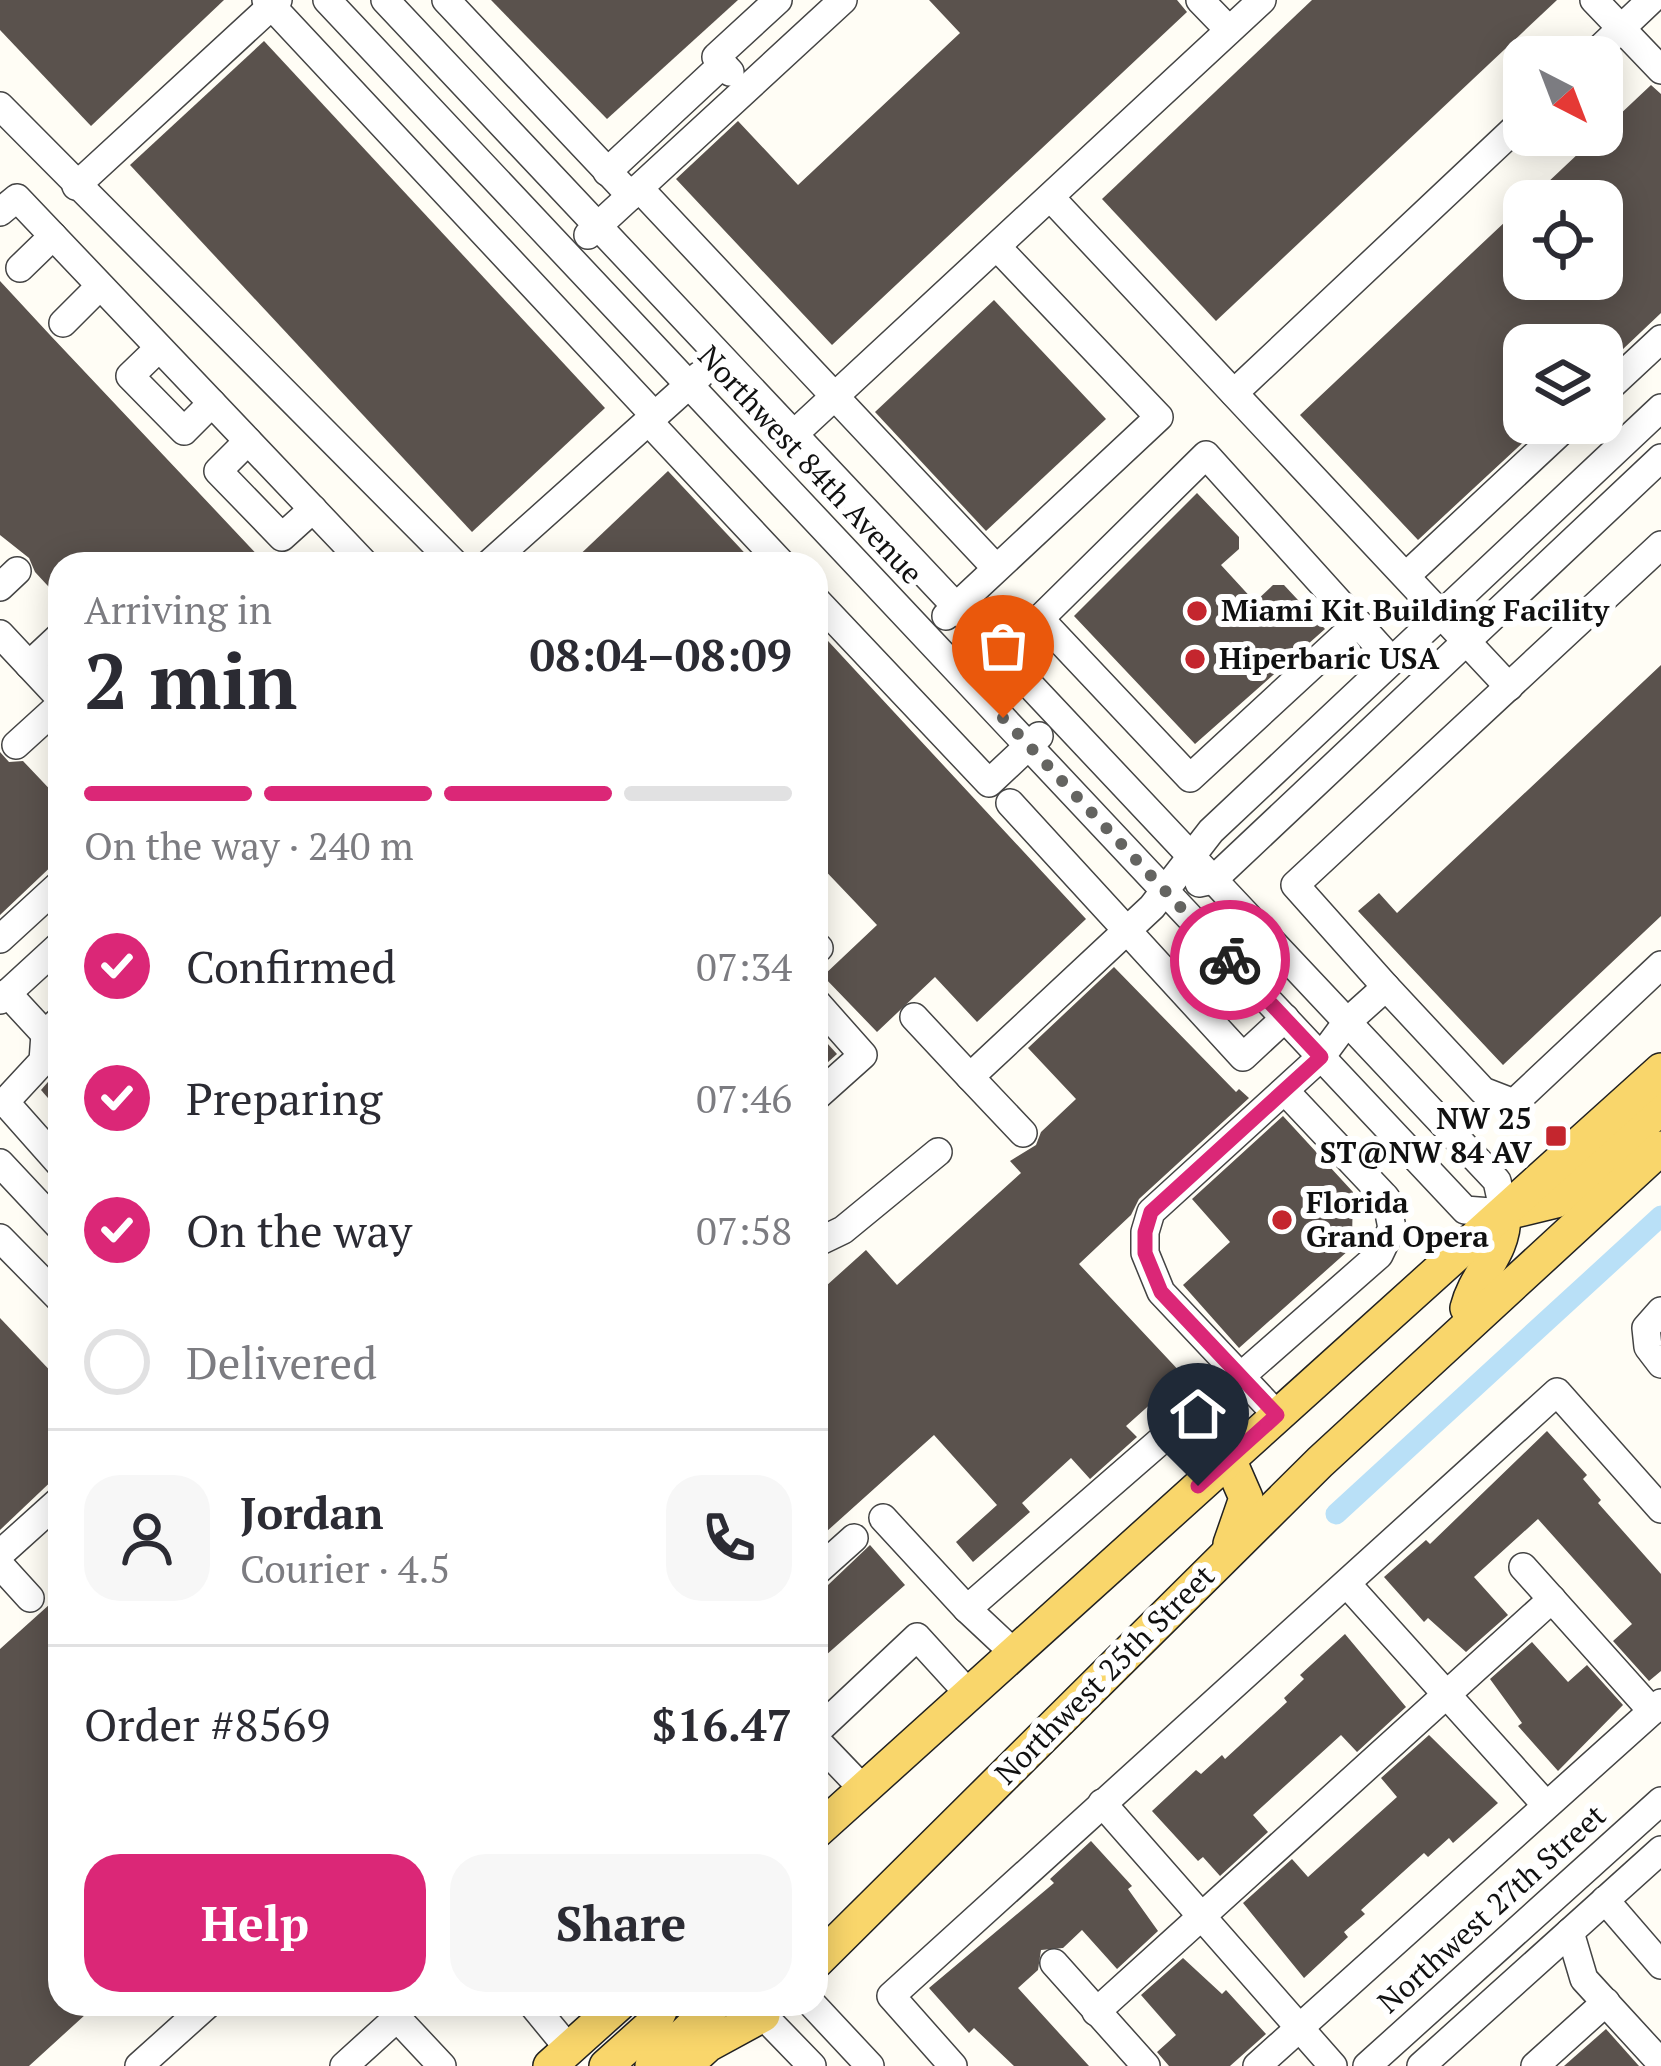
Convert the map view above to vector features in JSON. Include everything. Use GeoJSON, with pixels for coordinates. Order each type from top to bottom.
{"type":"FeatureCollection","features":[{"type":"Feature","properties":{"kind":"main road"},"geometry":{"type":"LineString","coordinates":[[828,1821],[1661,1070]]}},
{"type":"Feature","properties":{"kind":"main road"},"geometry":{"type":"LineString","coordinates":[[1504,1213],[1556,1201],[1661,1108]]}},
{"type":"Feature","properties":{"kind":"main road","name":"Northwest 25th Street"},"geometry":{"type":"LineString","coordinates":[[828,1950],[1228,1552],[1462,1328],[1661,1148]]}},
{"type":"Feature","properties":{"kind":"main road"},"geometry":{"type":"LineString","coordinates":[[1462,1328],[1471,1292],[1502,1244],[1504,1213]]}},
{"type":"Feature","properties":{"kind":"main road"},"geometry":{"type":"LineString","coordinates":[[1228,1552],[1246,1498],[1229,1459]]}},
{"type":"Feature","properties":{"kind":"main road"},"geometry":{"type":"LineString","coordinates":[[559,2057],[605,2016]]}},
{"type":"Feature","properties":{"kind":"main road"},"geometry":{"type":"LineString","coordinates":[[606,2066],[658,2016]]}},
{"type":"Feature","properties":{"kind":"main road"},"geometry":{"type":"LineString","coordinates":[[652,2066],[704,2016]]}},
{"type":"Feature","properties":{"kind":"main road"},"geometry":{"type":"LineString","coordinates":[[685,2066],[751,2016]]}},
{"type":"Feature","properties":{"kind":"main road"},"geometry":{"type":"LineString","coordinates":[[709,2066],[756,2016]]}},
{"type":"Feature","properties":{"kind":"street","name":"Northwest 84th Avenue"},"geometry":{"type":"LineString","coordinates":[[327,0],[1465,1210],[1504,1213],[1497,1180],[385,0]]}},
{"type":"Feature","properties":{"kind":"street"},"geometry":{"type":"LineString","coordinates":[[446,0],[996,568]]}},
{"type":"Feature","properties":{"kind":"street"},"geometry":{"type":"LineString","coordinates":[[747,89],[716,57],[778,0]]}},
{"type":"Feature","properties":{"kind":"street"},"geometry":{"type":"LineString","coordinates":[[567,254],[843,0]]}},
{"type":"Feature","properties":{"kind":"street"},"geometry":{"type":"LineString","coordinates":[[1200,0],[1229,30]]}},
{"type":"Feature","properties":{"kind":"street"},"geometry":{"type":"LineString","coordinates":[[794,434],[1262,0]]}},
{"type":"Feature","properties":{"kind":"street"},"geometry":{"type":"LineString","coordinates":[[1594,0],[1661,70]]}},
{"type":"Feature","properties":{"kind":"street"},"geometry":{"type":"LineString","coordinates":[[1613,36],[1651,0]]}},
{"type":"Feature","properties":{"kind":"street"},"geometry":{"type":"LineString","coordinates":[[76,186],[272,2],[771,552]]}},
{"type":"Feature","properties":{"kind":"street"},"geometry":{"type":"LineString","coordinates":[[608,172],[723,64]]}},
{"type":"Feature","properties":{"kind":"street"},"geometry":{"type":"LineString","coordinates":[[0,106],[443,552]]}},
{"type":"Feature","properties":{"kind":"street"},"geometry":{"type":"LineString","coordinates":[[1234,393],[1503,140]]}},
{"type":"Feature","properties":{"kind":"street"},"geometry":{"type":"LineString","coordinates":[[0,212],[16,198],[350,552]]}},
{"type":"Feature","properties":{"kind":"street"},"geometry":{"type":"LineString","coordinates":[[1052,199],[1509,687]]}},
{"type":"Feature","properties":{"kind":"street"},"geometry":{"type":"LineString","coordinates":[[20,268],[53,236]]}},
{"type":"Feature","properties":{"kind":"street"},"geometry":{"type":"LineString","coordinates":[[925,635],[1159,417],[998,248]]}},
{"type":"Feature","properties":{"kind":"street"},"geometry":{"type":"LineString","coordinates":[[63,323],[100,286]]}},
{"type":"Feature","properties":{"kind":"street"},"geometry":{"type":"LineString","coordinates":[[1623,374],[1661,339]]}},
{"type":"Feature","properties":{"kind":"street"},"geometry":{"type":"LineString","coordinates":[[159,347],[130,376],[184,430],[212,403]]}},
{"type":"Feature","properties":{"kind":"street"},"geometry":{"type":"LineString","coordinates":[[502,552],[720,356]]}},
{"type":"Feature","properties":{"kind":"street"},"geometry":{"type":"LineString","coordinates":[[970,1077],[1166,891],[1211,831],[1661,408]]}},
{"type":"Feature","properties":{"kind":"street"},"geometry":{"type":"LineString","coordinates":[[248,441],[218,471],[282,538],[313,509]]}},
{"type":"Feature","properties":{"kind":"street"},"geometry":{"type":"LineString","coordinates":[[1407,575],[1547,444]]}},
{"type":"Feature","properties":{"kind":"street"},"geometry":{"type":"LineString","coordinates":[[1002,656],[1206,455],[1392,662]]}},
{"type":"Feature","properties":{"kind":"street"},"geometry":{"type":"LineString","coordinates":[[1166,891],[1213,880],[1661,458]]}},
{"type":"Feature","properties":{"kind":"street"},"geometry":{"type":"LineString","coordinates":[[1661,545],[1295,885],[1483,1091],[1514,1103],[1661,965]]}},
{"type":"Feature","properties":{"kind":"street"},"geometry":{"type":"LineString","coordinates":[[828,613],[988,784],[1060,717]]}},
{"type":"Feature","properties":{"kind":"street"},"geometry":{"type":"LineString","coordinates":[[1040,619],[1190,778],[1358,623]]}},
{"type":"Feature","properties":{"kind":"street"},"geometry":{"type":"LineString","coordinates":[[2,641],[48,688]]}},
{"type":"Feature","properties":{"kind":"street"},"geometry":{"type":"LineString","coordinates":[[29,665],[48,647]]}},
{"type":"Feature","properties":{"kind":"street"},"geometry":{"type":"LineString","coordinates":[[16,745],[48,714]]}},
{"type":"Feature","properties":{"kind":"street"},"geometry":{"type":"LineString","coordinates":[[1010,803],[1243,1057],[1285,1018]]}},
{"type":"Feature","properties":{"kind":"street"},"geometry":{"type":"LineString","coordinates":[[0,940],[48,895]]}},
{"type":"Feature","properties":{"kind":"street"},"geometry":{"type":"LineString","coordinates":[[48,956],[4,996],[48,1024]]}},
{"type":"Feature","properties":{"kind":"street"},"geometry":{"type":"LineString","coordinates":[[1277,1415],[1161,1292],[1145,1253],[1145,1232],[1151,1212],[1321,1057],[1347,1022],[1386,987]]}},
{"type":"Feature","properties":{"kind":"street"},"geometry":{"type":"LineString","coordinates":[[828,1016],[863,1055],[828,1086]]}},
{"type":"Feature","properties":{"kind":"street"},"geometry":{"type":"LineString","coordinates":[[914,1017],[1023,1133]]}},
{"type":"Feature","properties":{"kind":"street"},"geometry":{"type":"LineString","coordinates":[[48,1042],[43,1061],[5,1102],[48,1150]]}},
{"type":"Feature","properties":{"kind":"street"},"geometry":{"type":"LineString","coordinates":[[1240,1377],[1379,1255],[1392,1228],[1386,1198],[1285,1091]]}},
{"type":"Feature","properties":{"kind":"street"},"geometry":{"type":"LineString","coordinates":[[828,1237],[938,1152]]}},
{"type":"Feature","properties":{"kind":"street"},"geometry":{"type":"LineString","coordinates":[[0,1163],[48,1213]]}},
{"type":"Feature","properties":{"kind":"street"},"geometry":{"type":"LineString","coordinates":[[0,1238],[48,1287]]}},
{"type":"Feature","properties":{"kind":"street"},"geometry":{"type":"LineString","coordinates":[[1661,1312],[1646,1328],[1648,1347],[1661,1364]]}},
{"type":"Feature","properties":{"kind":"street"},"geometry":{"type":"LineString","coordinates":[[953,2066],[891,1996],[1557,1392],[1661,1509]]}},
{"type":"Feature","properties":{"kind":"street"},"geometry":{"type":"LineString","coordinates":[[967,1609],[1189,1416],[1229,1459]]}},
{"type":"Feature","properties":{"kind":"street"},"geometry":{"type":"LineString","coordinates":[[0,1554],[48,1516]]}},
{"type":"Feature","properties":{"kind":"street"},"geometry":{"type":"LineString","coordinates":[[883,1518],[1014,1653]]}},
{"type":"Feature","properties":{"kind":"street"},"geometry":{"type":"LineString","coordinates":[[828,1561],[854,1538]]}},
{"type":"Feature","properties":{"kind":"street"},"geometry":{"type":"LineString","coordinates":[[0,1565],[30,1598]]}},
{"type":"Feature","properties":{"kind":"street"},"geometry":{"type":"LineString","coordinates":[[1257,2066],[1656,1707],[1523,1567]]}},
{"type":"Feature","properties":{"kind":"street"},"geometry":{"type":"LineString","coordinates":[[1347,1584],[1546,1804]]}},
{"type":"Feature","properties":{"kind":"street"},"geometry":{"type":"LineString","coordinates":[[1096,2012],[1552,1599]]}},
{"type":"Feature","properties":{"kind":"street"},"geometry":{"type":"LineString","coordinates":[[828,1724],[927,1628],[969,1694]]}},
{"type":"Feature","properties":{"kind":"street"},"geometry":{"type":"LineString","coordinates":[[828,1750],[862,1789]]}},
{"type":"Feature","properties":{"kind":"street","name":"Northwest 27th Street"},"geometry":{"type":"LineString","coordinates":[[1367,2066],[1661,1801]]}},
{"type":"Feature","properties":{"kind":"street"},"geometry":{"type":"LineString","coordinates":[[1102,1803],[1333,2066]]}},
{"type":"Feature","properties":{"kind":"street"},"geometry":{"type":"LineString","coordinates":[[1421,2066],[1661,1850]]}},
{"type":"Feature","properties":{"kind":"street"},"geometry":{"type":"LineString","coordinates":[[1605,1900],[1658,1956]]}},
{"type":"Feature","properties":{"kind":"street"},"geometry":{"type":"LineString","coordinates":[[1570,1932],[1584,1979],[1661,2063]]}},
{"type":"Feature","properties":{"kind":"street"},"geometry":{"type":"LineString","coordinates":[[1054,1964],[1146,2066]]}},
{"type":"Feature","properties":{"kind":"street"},"geometry":{"type":"LineString","coordinates":[[1532,1966],[1584,1979]]}},
{"type":"Feature","properties":{"kind":"street"},"geometry":{"type":"LineString","coordinates":[[1535,2066],[1606,2002]]}},
{"type":"Feature","properties":{"kind":"street"},"geometry":{"type":"LineString","coordinates":[[139,2066],[195,2016]]}},
{"type":"Feature","properties":{"kind":"street"},"geometry":{"type":"LineString","coordinates":[[538,2016],[559,2057]]}},
{"type":"Feature","properties":{"kind":"street"},"geometry":{"type":"LineString","coordinates":[[770,2016],[812,2066]]}},
{"type":"Feature","properties":{"kind":"street"},"geometry":{"type":"LineString","coordinates":[[823,2016],[870,2066]]}},
{"type":"Feature","properties":{"kind":"street"},"geometry":{"type":"LineString","coordinates":[[344,2066],[397,2018],[442,2066]]}},
{"type":"Feature","properties":{"kind":"building"},"geometry":{"type":"Polygon","coordinates":[[[0,0],[224,0],[91,126],[0,30],[0,0]]]}},
{"type":"Feature","properties":{"kind":"building"},"geometry":{"type":"Polygon","coordinates":[[[491,0],[738,0],[607,119],[491,0]]]}},
{"type":"Feature","properties":{"kind":"building"},"geometry":{"type":"Polygon","coordinates":[[[929,0],[1177,0],[1187,12],[832,345],[676,179],[738,121],[798,185],[960,33],[929,0]]]}},
{"type":"Feature","properties":{"kind":"building"},"geometry":{"type":"Polygon","coordinates":[[[1312,0],[1557,0],[1519,36],[1503,36],[1503,51],[1216,321],[1102,199],[1312,0]]]}},
{"type":"Feature","properties":{"kind":"building"},"geometry":{"type":"Polygon","coordinates":[[[264,41],[605,408],[472,532],[130,165],[264,41]]]}},
{"type":"Feature","properties":{"kind":"building"},"geometry":{"type":"Polygon","coordinates":[[[1651,85],[1661,94],[1661,313],[1623,349],[1623,324],[1503,324],[1503,444],[1521,444],[1418,540],[1300,415],[1503,224],[1503,300],[1623,300],[1623,180],[1550,180],[1576,156],[1623,156],[1623,111],[1651,85]]]}},
{"type":"Feature","properties":{"kind":"building"},"geometry":{"type":"Polygon","coordinates":[[[0,281],[255,552],[48,552],[48,586],[29,558],[0,535],[0,281]]]}},
{"type":"Feature","properties":{"kind":"building"},"geometry":{"type":"Polygon","coordinates":[[[994,300],[1106,419],[986,531],[875,412],[994,300]]]}},
{"type":"Feature","properties":{"kind":"building"},"geometry":{"type":"Polygon","coordinates":[[[668,471],[744,552],[583,552],[668,471]]]}},
{"type":"Feature","properties":{"kind":"building"},"geometry":{"type":"Polygon","coordinates":[[[1197,493],[1239,537],[1239,549],[1221,565],[1255,602],[1273,585],[1284,585],[1325,629],[1195,744],[1074,616],[1197,493]]]}},
{"type":"Feature","properties":{"kind":"building"},"geometry":{"type":"Polygon","coordinates":[[[828,641],[1086,919],[977,1022],[935,977],[877,1032],[828,981],[828,971],[877,925],[828,874],[828,641]]]}},
{"type":"Feature","properties":{"kind":"building"},"geometry":{"type":"Polygon","coordinates":[[[1661,665],[1661,916],[1503,1065],[1358,911],[1379,893],[1397,913],[1661,665]]]}},
{"type":"Feature","properties":{"kind":"building"},"geometry":{"type":"Polygon","coordinates":[[[0,752],[9,762],[23,761],[48,787],[48,869],[0,915],[0,752]]]}},
{"type":"Feature","properties":{"kind":"building"},"geometry":{"type":"Polygon","coordinates":[[[1114,967],[1236,1092],[1239,1089],[1249,1098],[1139,1199],[1131,1215],[1079,1264],[1183,1375],[1126,1426],[1137,1437],[1090,1479],[1071,1458],[1022,1503],[1030,1512],[973,1562],[956,1542],[997,1505],[934,1435],[828,1530],[828,1284],[866,1250],[897,1285],[1021,1173],[1010,1161],[1036,1145],[1041,1132],[1076,1099],[1028,1048],[1114,967]]]}},
{"type":"Feature","properties":{"kind":"building","name":"Florida Grand Opera"},"geometry":{"type":"Polygon","coordinates":[[[1283,1116],[1353,1192],[1352,1239],[1349,1250],[1239,1348],[1183,1285],[1230,1242],[1192,1199],[1283,1116]]]}},
{"type":"Feature","properties":{"kind":"building"},"geometry":{"type":"Polygon","coordinates":[[[0,1318],[48,1368],[48,1484],[0,1530],[0,1318]]]}},
{"type":"Feature","properties":{"kind":"building"},"geometry":{"type":"Polygon","coordinates":[[[1547,1431],[1587,1475],[1583,1479],[1601,1500],[1598,1503],[1661,1574],[1661,1671],[1649,1681],[1613,1641],[1632,1624],[1538,1519],[1474,1577],[1508,1615],[1466,1652],[1428,1618],[1424,1622],[1384,1577],[1426,1540],[1430,1544],[1547,1431]]]}},
{"type":"Feature","properties":{"kind":"building"},"geometry":{"type":"Polygon","coordinates":[[[870,1545],[905,1585],[828,1653],[828,1585],[870,1545]]]}},
{"type":"Feature","properties":{"kind":"building"},"geometry":{"type":"Polygon","coordinates":[[[48,1606],[48,2016],[84,2016],[29,2066],[0,2066],[0,1649],[48,1606]]]}},
{"type":"Feature","properties":{"kind":"building"},"geometry":{"type":"Polygon","coordinates":[[[1345,1634],[1406,1707],[1357,1752],[1341,1735],[1253,1815],[1268,1832],[1220,1876],[1203,1857],[1198,1861],[1152,1811],[1196,1770],[1201,1774],[1222,1755],[1225,1759],[1287,1702],[1284,1698],[1304,1679],[1300,1675],[1345,1634]]]}},
{"type":"Feature","properties":{"kind":"building"},"geometry":{"type":"Polygon","coordinates":[[[1532,1642],[1568,1682],[1587,1665],[1623,1705],[1558,1771],[1518,1726],[1522,1723],[1490,1679],[1532,1642]]]}},
{"type":"Feature","properties":{"kind":"building"},"geometry":{"type":"Polygon","coordinates":[[[1429,1735],[1498,1803],[1453,1843],[1449,1838],[1428,1857],[1424,1853],[1361,1910],[1365,1914],[1344,1932],[1348,1937],[1304,1978],[1243,1903],[1292,1859],[1308,1877],[1397,1797],[1381,1778],[1429,1735]]]}},
{"type":"Feature","properties":{"kind":"building"},"geometry":{"type":"Polygon","coordinates":[[[1091,1841],[1132,1886],[1128,1889],[1158,1931],[1117,1969],[1082,1930],[1063,1948],[1041,1950],[1038,1970],[1018,1988],[1089,2066],[1014,2066],[974,2028],[969,2033],[929,1988],[1054,1883],[1050,1879],[1091,1841]]]}},
{"type":"Feature","properties":{"kind":"building"},"geometry":{"type":"Polygon","coordinates":[[[1183,1958],[1222,1994],[1226,1990],[1266,2034],[1230,2066],[1169,2066],[1157,2052],[1176,2035],[1141,1995],[1183,1958]]]}},
{"type":"Feature","properties":{"kind":"building"},"geometry":{"type":"Polygon","coordinates":[[[1606,2029],[1639,2066],[1564,2066],[1606,2029]]]}},
{"type":"Feature","properties":{"kind":"waterway"},"geometry":{"type":"LineString","coordinates":[[1336,1514],[1661,1216]]}},
{"type":"Feature","properties":{"kind":"way so far"},"geometry":{"type":"LineString","coordinates":[[1003,718],[1230,960]]}},
{"type":"Feature","properties":{"kind":"place","name":"Miami Kit Building Facility"},"geometry":{"type":"Point","coordinates":[1197,611]}},
{"type":"Feature","properties":{"kind":"place","name":"Hiperbaric USA"},"geometry":{"type":"Point","coordinates":[1195,659]}},
{"type":"Feature","properties":{"kind":"place","name":"NW 25 ST@NW 84 AV"},"geometry":{"type":"Point","coordinates":[1556,1136]}},
{"type":"Feature","properties":{"kind":"place","name":"Florida Grand Opera"},"geometry":{"type":"Point","coordinates":[1282,1220]}},
{"type":"Feature","properties":{"kind":"route"},"geometry":{"type":"LineString","coordinates":[[1198,1486],[1277,1415],[1161,1292],[1150,1274],[1145,1232],[1151,1212],[1321,1057],[1230,960]]}}]}
